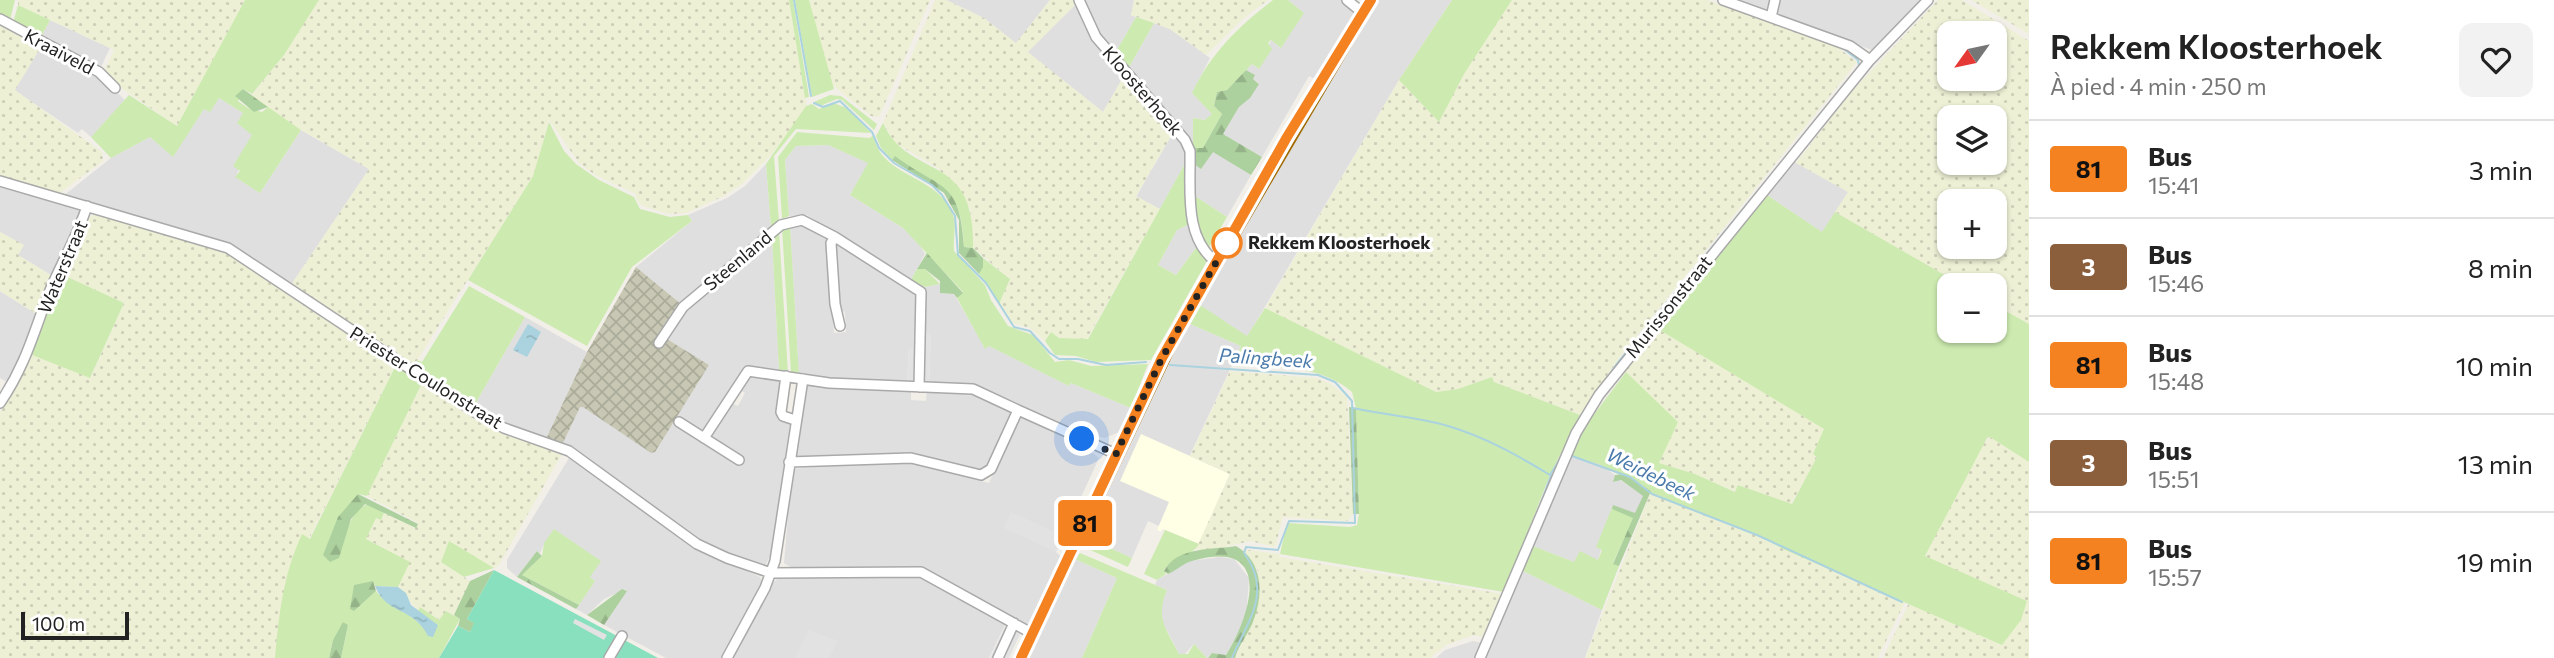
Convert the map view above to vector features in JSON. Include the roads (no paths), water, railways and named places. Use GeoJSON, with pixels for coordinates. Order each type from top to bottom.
{"type":"FeatureCollection","features":[{"type":"Feature","properties":{"kind":"main road"},"geometry":{"type":"LineString","coordinates":[[1021,658],[1162,358],[1371,0]]}},
{"type":"Feature","properties":{"kind":"street","name":"Kloosterhoek"},"geometry":{"type":"LineString","coordinates":[[1079,0],[1096,37],[1185,140],[1190,151],[1193,231],[1201,248],[1216,262]]}},
{"type":"Feature","properties":{"kind":"street"},"geometry":{"type":"LineString","coordinates":[[1347,0],[1363,13]]}},
{"type":"Feature","properties":{"kind":"street"},"geometry":{"type":"LineString","coordinates":[[1723,0],[1850,46],[1870,60]]}},
{"type":"Feature","properties":{"kind":"street"},"geometry":{"type":"LineString","coordinates":[[1771,17],[1775,0]]}},
{"type":"Feature","properties":{"kind":"street","name":"Murissonstraat"},"geometry":{"type":"LineString","coordinates":[[1480,658],[1561,467],[1591,406],[1621,365],[1870,60],[1928,0]]}},
{"type":"Feature","properties":{"kind":"street","name":"Kraaiveld"},"geometry":{"type":"LineString","coordinates":[[0,19],[99,72],[115,88]]}},
{"type":"Feature","properties":{"kind":"street","name":"Priester Coulonstraat"},"geometry":{"type":"LineString","coordinates":[[0,181],[228,248],[492,423],[569,451],[697,544],[771,573],[921,572],[1033,634]]}},
{"type":"Feature","properties":{"kind":"street","name":"Waterstraat"},"geometry":{"type":"LineString","coordinates":[[0,402],[29,351],[50,291],[76,241],[87,206]]}},
{"type":"Feature","properties":{"kind":"street","name":"Steenland"},"geometry":{"type":"LineString","coordinates":[[659,343],[683,307],[781,225],[802,220],[835,237],[921,292],[919,387]]}},
{"type":"Feature","properties":{"kind":"street"},"geometry":{"type":"LineString","coordinates":[[835,237],[831,243],[835,304],[840,326]]}},
{"type":"Feature","properties":{"kind":"street"},"geometry":{"type":"LineString","coordinates":[[704,438],[748,371],[803,379],[972,389],[1116,454]]}},
{"type":"Feature","properties":{"kind":"street"},"geometry":{"type":"LineString","coordinates":[[786,376],[781,412],[783,416],[795,420]]}},
{"type":"Feature","properties":{"kind":"street"},"geometry":{"type":"LineString","coordinates":[[727,658],[771,573],[803,379]]}},
{"type":"Feature","properties":{"kind":"street"},"geometry":{"type":"LineString","coordinates":[[789,462],[911,458],[981,475],[991,469],[1018,410]]}},
{"type":"Feature","properties":{"kind":"street"},"geometry":{"type":"LineString","coordinates":[[678,422],[739,460]]}},
{"type":"Feature","properties":{"kind":"street"},"geometry":{"type":"LineString","coordinates":[[998,658],[1014,623]]}},
{"type":"Feature","properties":{"kind":"street"},"geometry":{"type":"LineString","coordinates":[[609,658],[622,636]]}},
{"type":"Feature","properties":{"kind":"water"},"geometry":{"type":"Polygon","coordinates":[[[528,324],[541,332],[527,357],[513,350],[528,324]]]}},
{"type":"Feature","properties":{"kind":"water"},"geometry":{"type":"Polygon","coordinates":[[[375,586],[398,587],[406,593],[411,605],[438,625],[433,637],[428,636],[415,620],[386,602],[375,586]]]}},
{"type":"Feature","properties":{"kind":"waterway"},"geometry":{"type":"LineString","coordinates":[[794,0],[811,96]]}},
{"type":"Feature","properties":{"kind":"waterway"},"geometry":{"type":"LineString","coordinates":[[1578,421],[1616,365],[1854,73],[1859,66],[1858,60],[1844,49]]}},
{"type":"Feature","properties":{"kind":"waterway","name":"Palingbeek"},"geometry":{"type":"LineString","coordinates":[[814,103],[823,107],[840,101],[872,132],[879,148],[894,163],[932,185],[942,195],[955,216],[958,255],[986,283],[1014,327],[1030,331],[1059,359],[1078,359],[1106,365],[1146,362]]}},
{"type":"Feature","properties":{"kind":"waterway","name":"Palingbeek"},"geometry":{"type":"LineString","coordinates":[[1170,365],[1318,375],[1335,382],[1352,401],[1355,523],[1289,521],[1278,550],[1246,547],[1244,553],[1257,581],[1257,593],[1255,606],[1232,658]]}},
{"type":"Feature","properties":{"kind":"waterway","name":"Weidebeek"},"geometry":{"type":"LineString","coordinates":[[1353,408],[1424,420],[1462,430],[1500,447],[1550,475],[1563,454]]}},
{"type":"Feature","properties":{"kind":"waterway","name":"Weidebeek"},"geometry":{"type":"LineString","coordinates":[[1572,456],[1630,477],[1652,494],[1757,535],[1902,602]]}},
{"type":"Feature","properties":{"kind":"waterway"},"geometry":{"type":"LineString","coordinates":[[1537,514],[1551,475]]}},
{"type":"Feature","properties":{"kind":"place","name":"Rekkem Kloosterhoek"},"geometry":{"type":"Point","coordinates":[1227,243]}}]}
